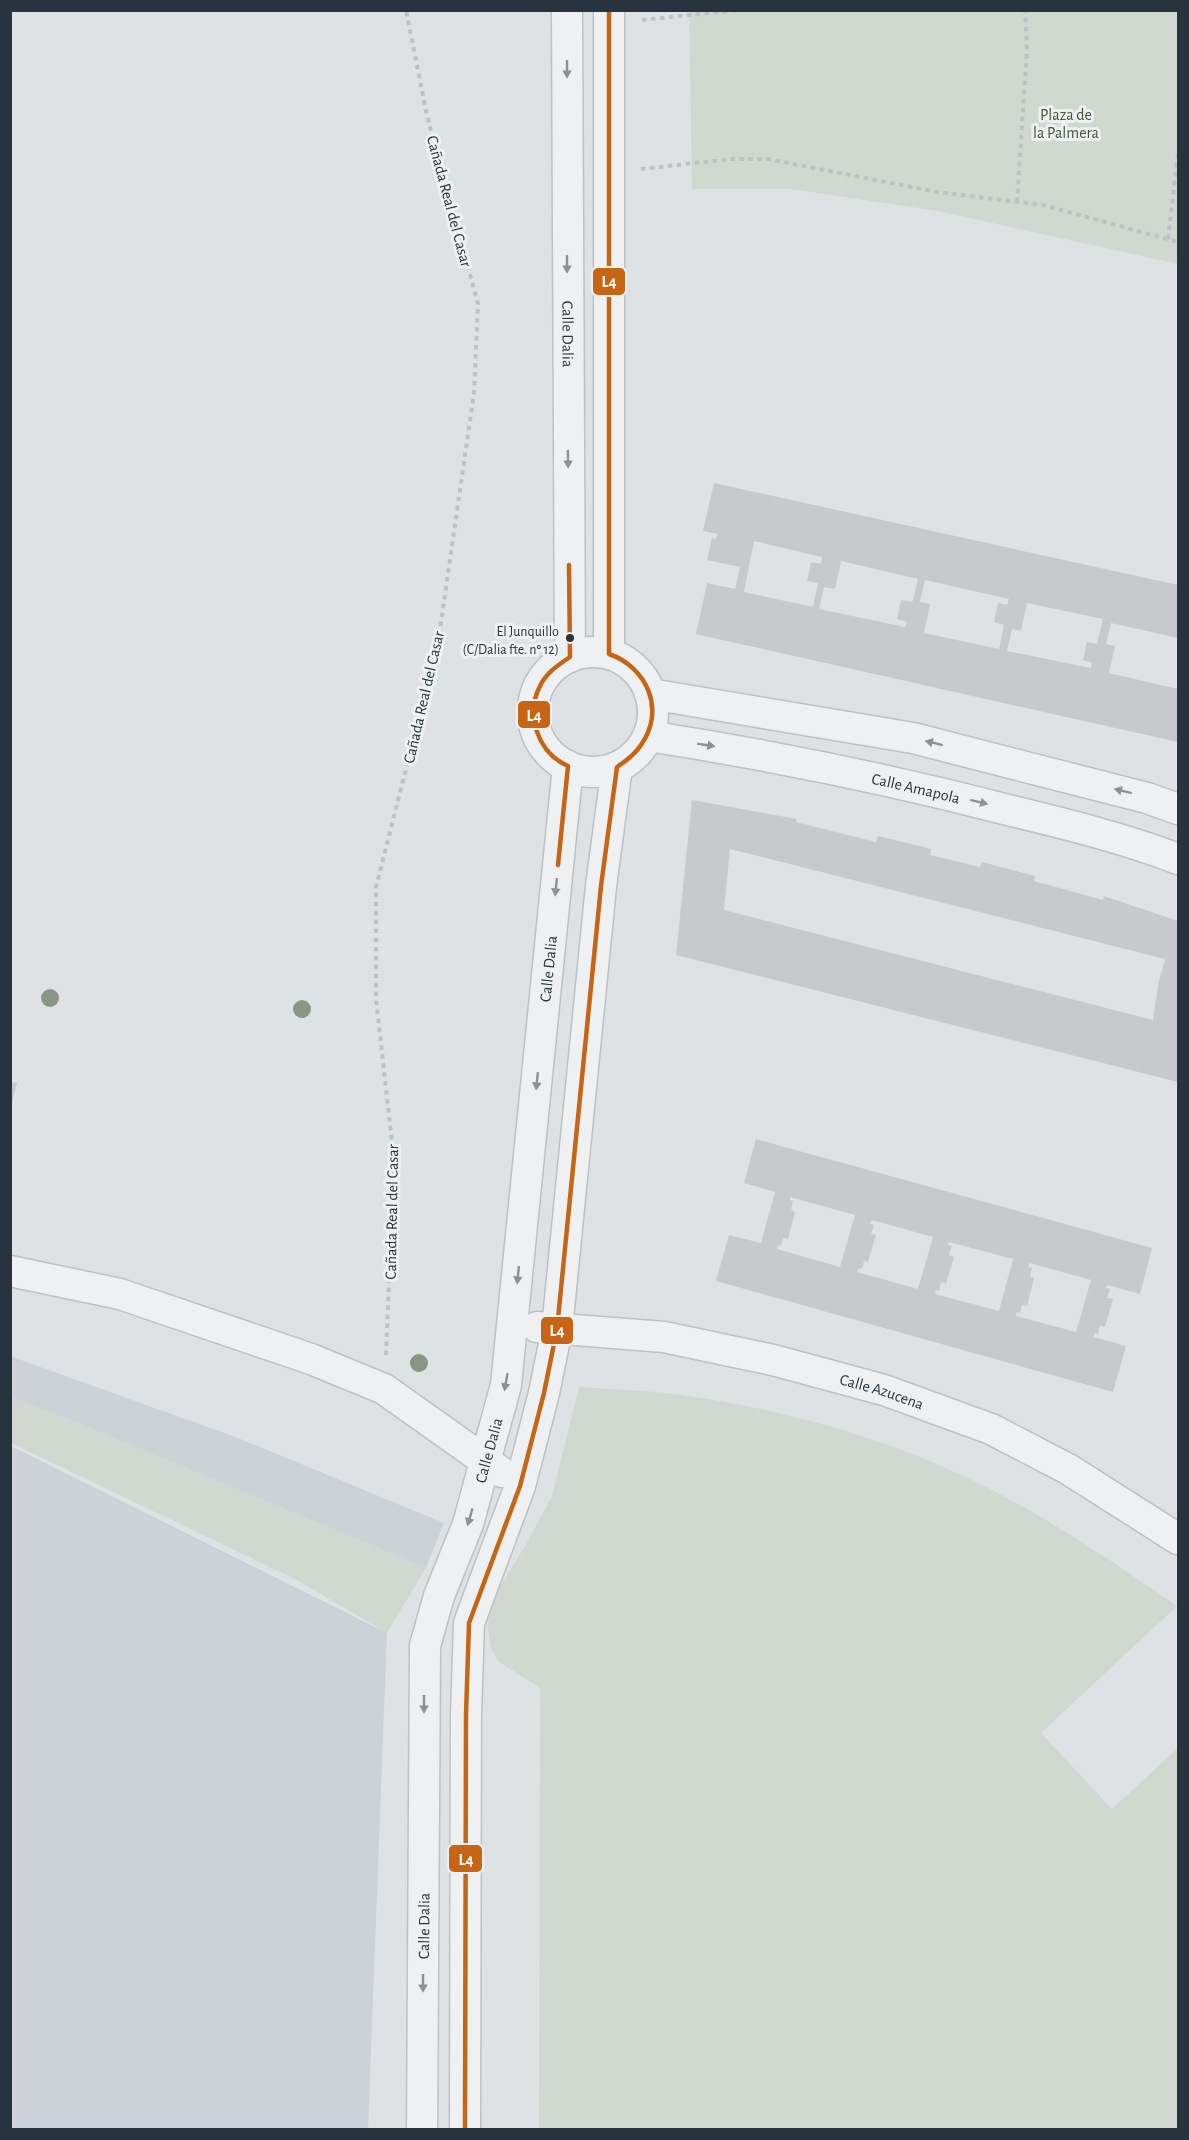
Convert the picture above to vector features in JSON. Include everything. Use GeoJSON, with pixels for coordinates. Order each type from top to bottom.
{"type":"FeatureCollection","features":[{"type":"Feature","properties":{"kind":"street","name":"Calle Dalia"},"geometry":{"type":"LineString","coordinates":[[567,10],[570,657]]}},
{"type":"Feature","properties":{"kind":"street"},"geometry":{"type":"LineString","coordinates":[[609,16],[609,654]]}},
{"type":"Feature","properties":{"kind":"street"},"geometry":{"type":"LineString","coordinates":[[591,651],[609,654],[626,661],[639,673],[653,704],[653,721],[648,736],[639,750],[627,761],[617,767],[596,772],[580,770],[568,766],[551,755],[540,741],[534,725],[533,709],[536,693],[544,676],[557,663],[591,651]]}},
{"type":"Feature","properties":{"kind":"street"},"geometry":{"type":"LineString","coordinates":[[650,694],[913,738],[1147,798],[1179,809]]}},
{"type":"Feature","properties":{"kind":"street","name":"Calle Amapola"},"geometry":{"type":"LineString","coordinates":[[648,736],[903,783],[1133,842],[1179,859]]}},
{"type":"Feature","properties":{"kind":"street","name":"Calle Dalia"},"geometry":{"type":"LineString","coordinates":[[422,2130],[425,1646],[439,1596],[468,1524],[506,1385],[568,766]]}},
{"type":"Feature","properties":{"kind":"street"},"geometry":{"type":"LineString","coordinates":[[465,2130],[466,1714],[469,1623],[520,1486],[544,1393],[557,1329],[601,886],[617,767]]}},
{"type":"Feature","properties":{"kind":"street"},"geometry":{"type":"LineString","coordinates":[[10,1271],[120,1294],[311,1359],[384,1389],[520,1486]]}},
{"type":"Feature","properties":{"kind":"street","name":"Calle Azucena"},"geometry":{"type":"LineString","coordinates":[[513,1324],[664,1337],[773,1360],[884,1390],[991,1429],[1068,1470],[1179,1539]]}},
{"type":"Feature","properties":{"kind":"path","name":"Cañada Real del Casar"},"geometry":{"type":"LineString","coordinates":[[384,1389],[394,1160],[376,999],[376,887],[438,644],[474,393],[478,304],[427,116],[406,10]]}},
{"type":"Feature","properties":{"kind":"path"},"geometry":{"type":"LineString","coordinates":[[609,16],[739,10]]}},
{"type":"Feature","properties":{"kind":"path"},"geometry":{"type":"LineString","coordinates":[[1017,202],[1027,50],[1025,10]]}},
{"type":"Feature","properties":{"kind":"path"},"geometry":{"type":"LineString","coordinates":[[1168,239],[1179,154]]}},
{"type":"Feature","properties":{"kind":"path"},"geometry":{"type":"LineString","coordinates":[[610,172],[732,159],[768,159],[938,192],[1044,205],[1179,242]]}},
{"type":"Feature","properties":{"kind":"shaded area"},"geometry":{"type":"Polygon","coordinates":[[[10,1356],[238,1438],[444,1523],[426,1568],[63,1417],[11,1398],[10,1356]]]}},
{"type":"Feature","properties":{"kind":"shaded area"},"geometry":{"type":"Polygon","coordinates":[[[11,1446],[387,1633],[368,2129],[11,2129],[11,1446]]]}},
{"type":"Feature","properties":{"kind":"green space","name":"Plaza de la Palmera"},"geometry":{"type":"Polygon","coordinates":[[[689,11],[1178,11],[1178,264],[938,211],[791,189],[692,189],[689,11]]]}},
{"type":"Feature","properties":{"kind":"green space"},"geometry":{"type":"Polygon","coordinates":[[[579,1387],[661,1392],[722,1401],[824,1425],[891,1446],[955,1472],[1013,1501],[1096,1552],[1177,1606],[1041,1733],[1112,1809],[1178,1748],[1178,2129],[539,2129],[540,1688],[498,1661],[491,1648],[487,1625],[494,1597],[552,1496],[579,1387]]]}},
{"type":"Feature","properties":{"kind":"green space"},"geometry":{"type":"Polygon","coordinates":[[[11,1398],[63,1417],[426,1568],[387,1633],[297,1580],[11,1443],[11,1398]]]}},
{"type":"Feature","properties":{"kind":"building"},"geometry":{"type":"Polygon","coordinates":[[[714,483],[1178,585],[1178,638],[1111,623],[1106,644],[1115,646],[1109,673],[1178,689],[1178,742],[696,634],[707,583],[735,589],[740,567],[707,560],[712,538],[716,539],[717,534],[703,531],[714,483]],[[754,541],[744,592],[813,607],[818,583],[807,581],[811,562],[821,564],[822,557],[754,541]],[[841,561],[835,589],[824,587],[819,609],[905,627],[907,622],[897,619],[901,600],[912,602],[918,579],[841,561]],[[925,580],[920,602],[930,604],[924,633],[999,649],[1004,625],[994,622],[998,603],[1007,605],[1009,599],[925,580]],[[1027,603],[1021,631],[1012,629],[1007,651],[1091,668],[1092,663],[1083,660],[1087,642],[1097,644],[1103,619],[1027,603]]]}},
{"type":"Feature","properties":{"kind":"building"},"geometry":{"type":"Polygon","coordinates":[[[692,800],[797,819],[796,822],[876,842],[878,836],[931,849],[930,855],[980,867],[982,862],[1035,876],[1034,881],[1103,900],[1104,896],[1178,921],[1178,1082],[676,955],[692,800]],[[730,849],[724,910],[1153,1020],[1158,985],[1165,959],[730,849]]]}},
{"type":"Feature","properties":{"kind":"building"},"geometry":{"type":"Polygon","coordinates":[[[10,1082],[17,1083],[11,1106],[10,1106],[10,1082]]]}},
{"type":"Feature","properties":{"kind":"building"},"geometry":{"type":"Polygon","coordinates":[[[756,1139],[1152,1248],[1140,1294],[1107,1285],[1106,1288],[1110,1289],[1107,1298],[1113,1299],[1105,1327],[1100,1326],[1098,1334],[1095,1333],[1093,1337],[1126,1346],[1113,1392],[716,1281],[729,1235],[761,1243],[775,1192],[744,1183],[756,1139]],[[790,1197],[793,1201],[791,1210],[795,1212],[788,1239],[783,1238],[781,1246],[778,1245],[777,1249],[840,1267],[855,1215],[790,1197]],[[872,1220],[870,1224],[874,1225],[871,1234],[876,1235],[868,1262],[864,1261],[862,1269],[859,1268],[857,1272],[918,1289],[933,1237],[872,1220]],[[949,1242],[948,1245],[952,1246],[949,1255],[954,1257],[946,1284],[941,1282],[939,1291],[936,1290],[935,1294],[999,1311],[1013,1259],[949,1242]],[[1030,1263],[1028,1267],[1032,1268],[1030,1277],[1034,1278],[1027,1306],[1022,1305],[1020,1313],[1017,1312],[1016,1316],[1076,1332],[1091,1280],[1030,1263]]]}},
{"type":"Feature","properties":{"kind":"transit line","name":"L4"},"geometry":{"type":"LineString","coordinates":[[465,2130],[466,1714],[469,1623],[520,1486],[544,1393],[557,1329],[601,886],[617,767],[641,745],[652,718],[649,691],[642,679],[634,669],[609,654],[609,10]]}},
{"type":"Feature","properties":{"kind":"transit line","name":"L4"},"geometry":{"type":"LineString","coordinates":[[558,865],[568,766],[558,760],[542,743],[534,721],[534,709],[543,681],[570,657],[569,565]]}},
{"type":"Feature","properties":{"kind":"place","name":"El Junquillo (C/Dalia fte. nº 12)"},"geometry":{"type":"Point","coordinates":[570,638]}}]}
